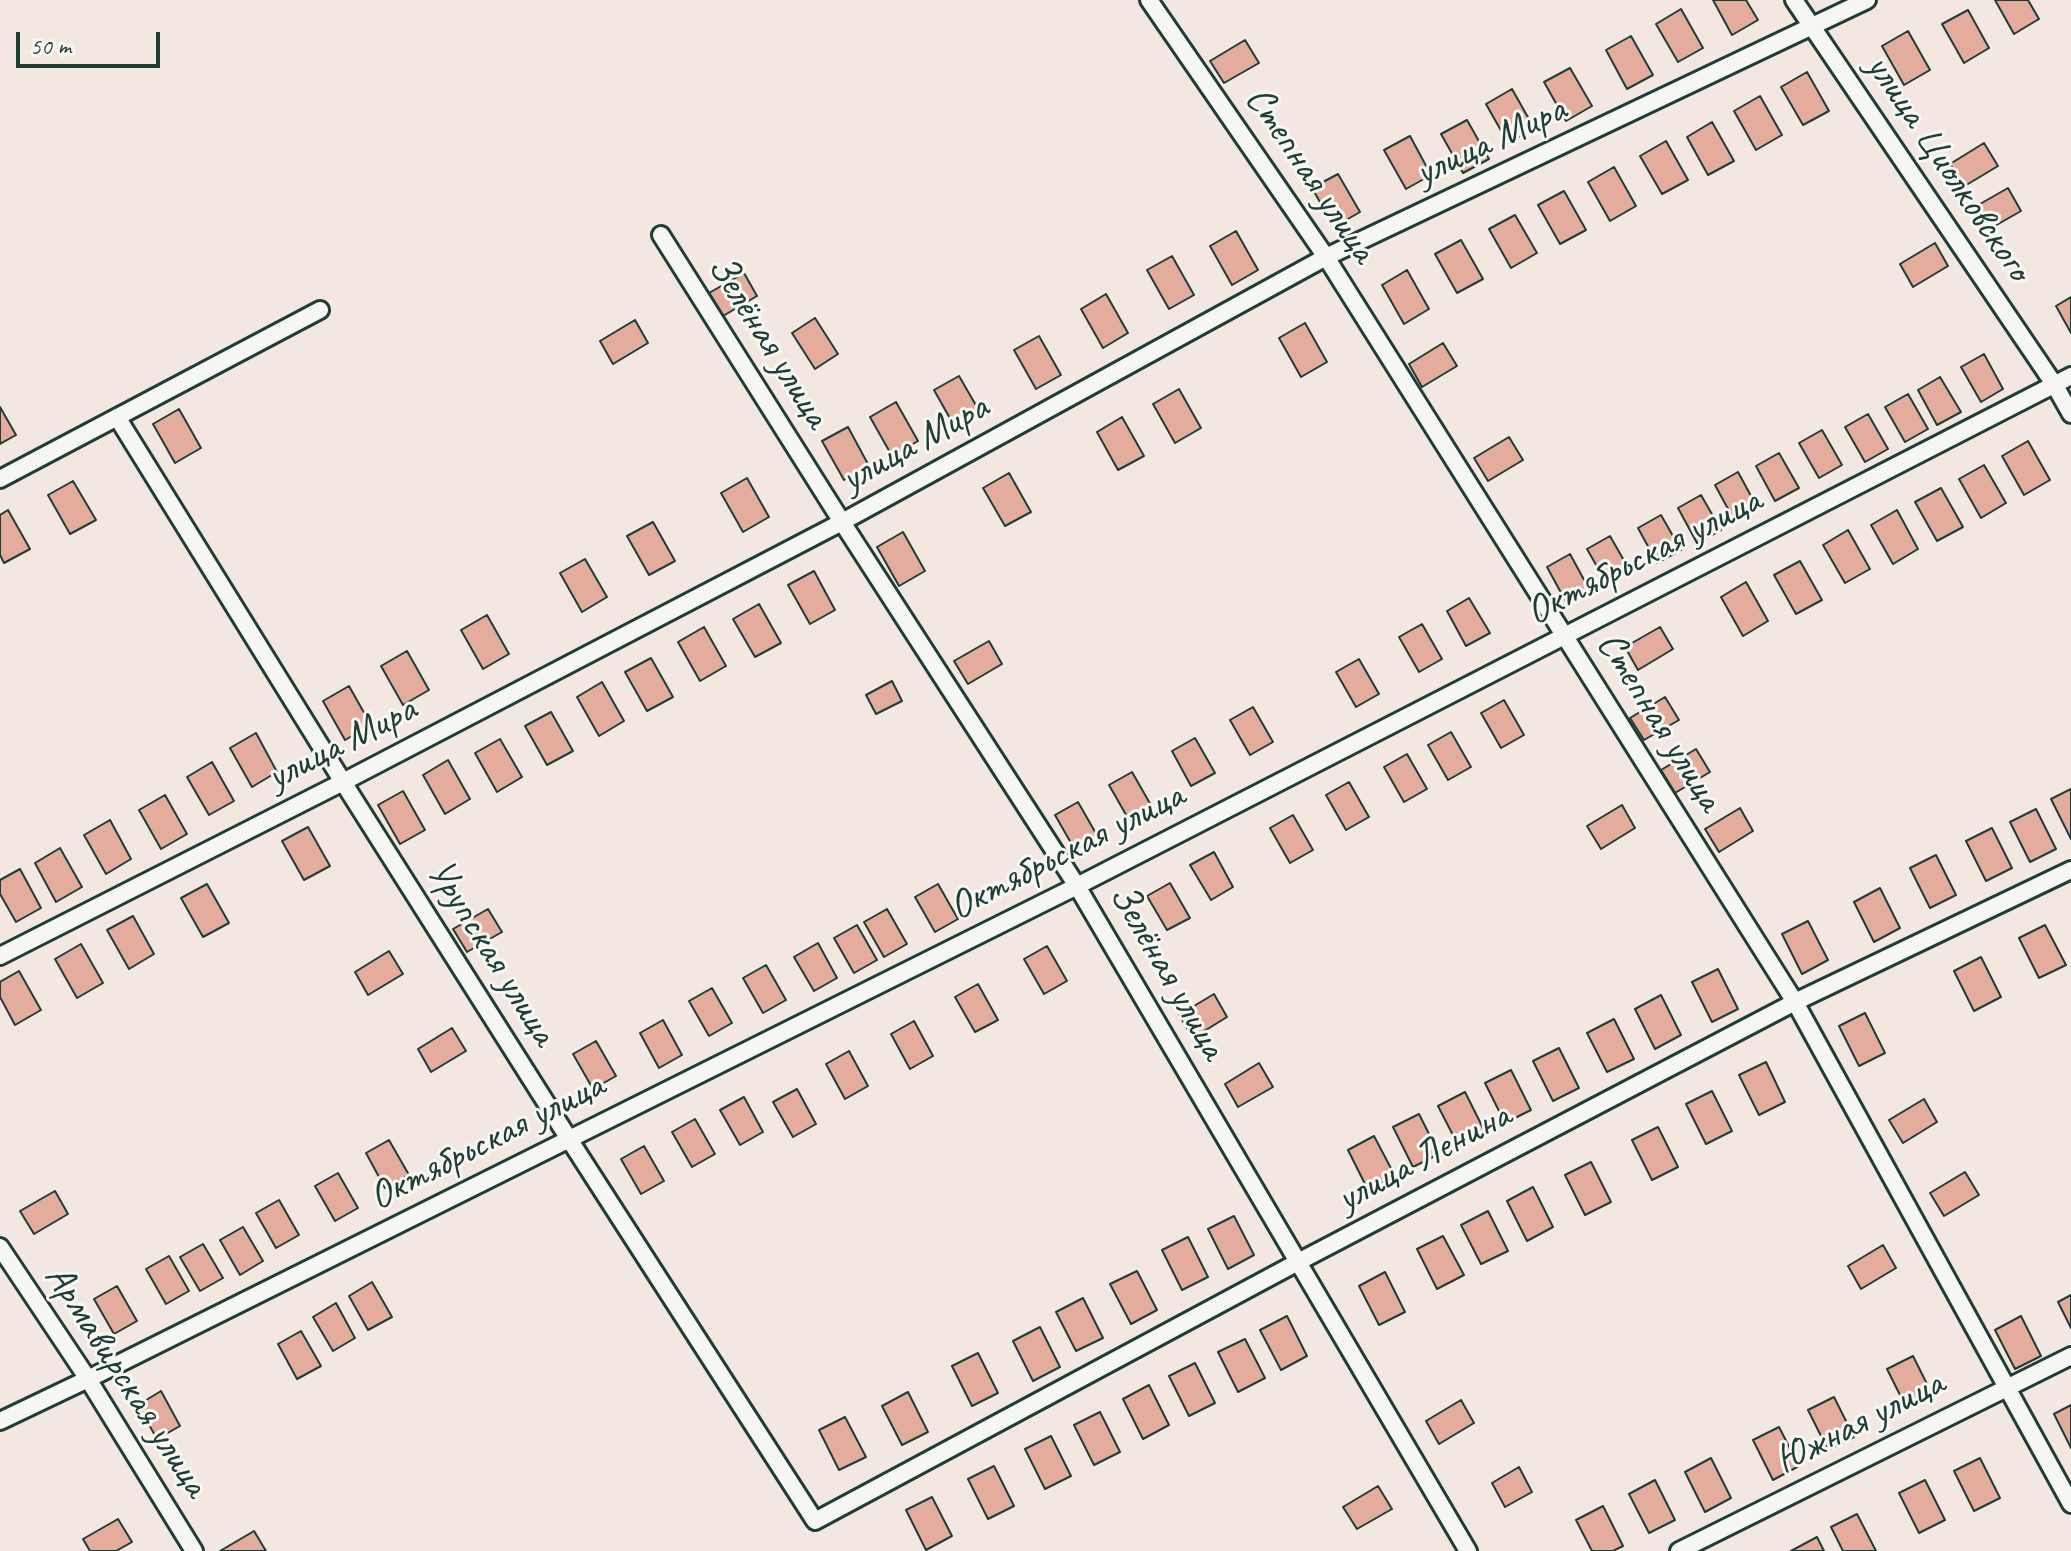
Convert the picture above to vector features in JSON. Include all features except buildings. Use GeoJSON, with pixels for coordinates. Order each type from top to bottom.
{"type":"FeatureCollection","features":[{"type":"Feature","properties":{"kind":"street","name":"Степная улица"},"geometry":{"type":"LineString","coordinates":[[1149,0],[1326,257],[1795,1002],[2071,1504]]}},
{"type":"Feature","properties":{"kind":"street","name":"улица Циолковского"},"geometry":{"type":"LineString","coordinates":[[1794,0],[2054,384],[2071,414]]}},
{"type":"Feature","properties":{"kind":"street","name":"улица Мира"},"geometry":{"type":"LineString","coordinates":[[0,956],[343,782],[842,522],[1326,257],[1867,0]]}},
{"type":"Feature","properties":{"kind":"street","name":"Зелёная улица"},"geometry":{"type":"LineString","coordinates":[[661,235],[1077,886],[1468,1551]]}},
{"type":"Feature","properties":{"kind":"street"},"geometry":{"type":"LineString","coordinates":[[0,479],[320,310]]}},
{"type":"Feature","properties":{"kind":"street","name":"Октябрьская улица"},"geometry":{"type":"LineString","coordinates":[[0,1421],[1077,886],[2071,376]]}},
{"type":"Feature","properties":{"kind":"street","name":"Урупская улица"},"geometry":{"type":"LineString","coordinates":[[117,417],[343,782],[815,1521]]}},
{"type":"Feature","properties":{"kind":"street","name":"улица Ленина"},"geometry":{"type":"LineString","coordinates":[[815,1521],[1298,1262],[1795,1002],[2071,870]]}},
{"type":"Feature","properties":{"kind":"street","name":"Армавирская улица"},"geometry":{"type":"LineString","coordinates":[[0,1247],[88,1379],[194,1551]]}},
{"type":"Feature","properties":{"kind":"street","name":"Южная улица"},"geometry":{"type":"LineString","coordinates":[[1679,1551],[2071,1356]]}}]}
